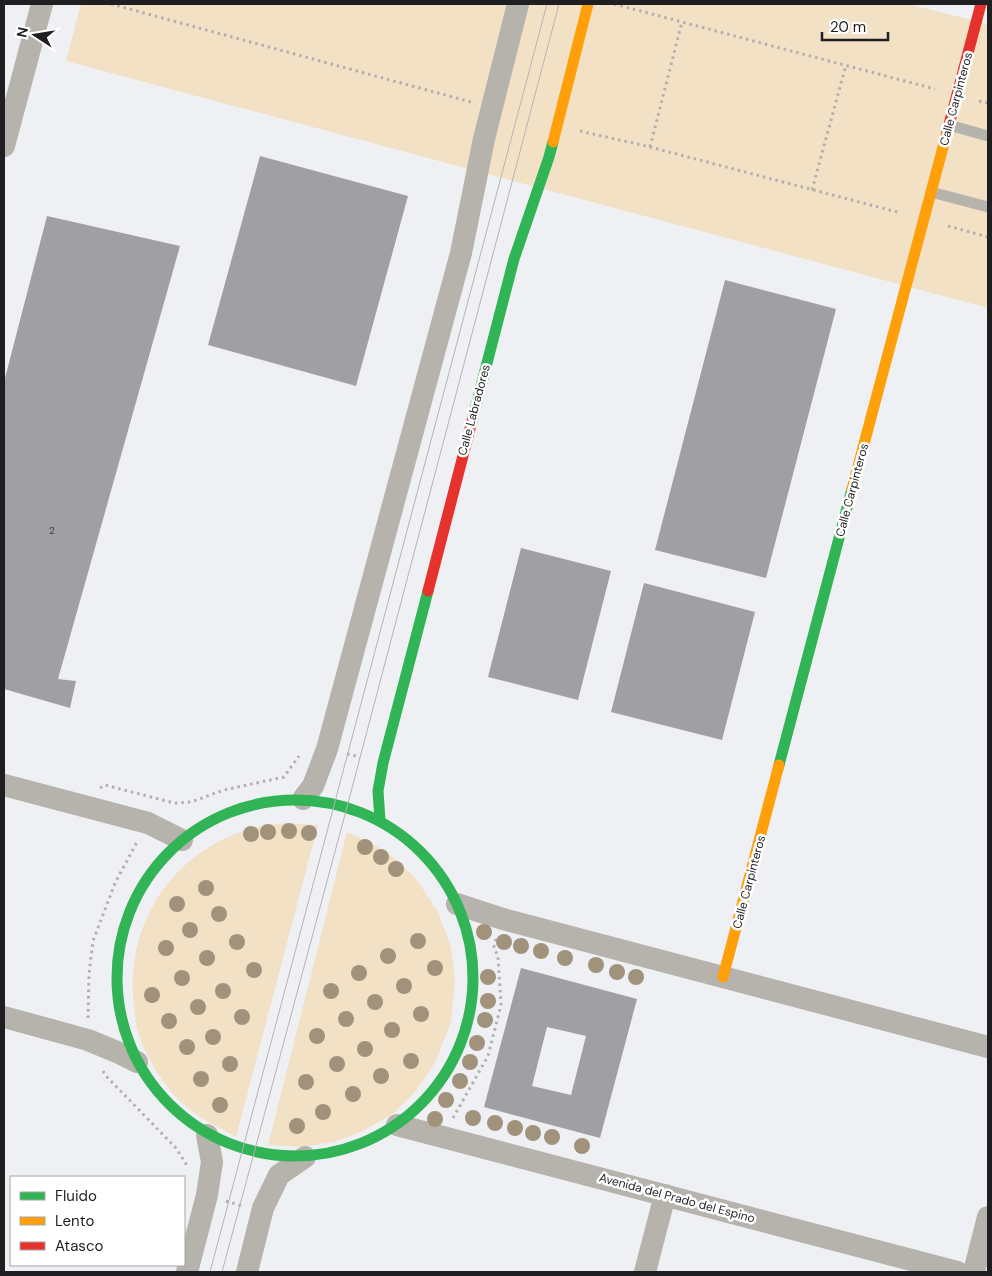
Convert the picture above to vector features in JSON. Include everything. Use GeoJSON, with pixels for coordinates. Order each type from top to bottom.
{"type":"FeatureCollection","features":[{"type":"Feature","properties":{"kind":"street"},"geometry":{"type":"LineString","coordinates":[[4,146],[42,4]]}},
{"type":"Feature","properties":{"kind":"street"},"geometry":{"type":"LineString","coordinates":[[303,799],[313,786],[327,749],[461,253],[484,139],[518,4]]}},
{"type":"Feature","properties":{"kind":"street","name":"Calle Labradores"},"geometry":{"type":"LineString","coordinates":[[380,820],[378,791],[382,763],[514,258],[549,157],[588,4]]}},
{"type":"Feature","properties":{"kind":"street","name":"Calle Carpinteros"},"geometry":{"type":"LineString","coordinates":[[723,977],[981,4]]}},
{"type":"Feature","properties":{"kind":"street"},"geometry":{"type":"LineString","coordinates":[[4,784],[148,823],[182,840]]}},
{"type":"Feature","properties":{"kind":"street"},"geometry":{"type":"LineString","coordinates":[[303,799],[335,803],[380,820],[426,856],[457,904],[473,964],[467,1025],[441,1082],[397,1125],[353,1148],[305,1157],[254,1153],[207,1135],[167,1103],[137,1062],[118,1004],[120,943],[142,886],[182,840],[238,808],[303,799]]}},
{"type":"Feature","properties":{"kind":"street"},"geometry":{"type":"LineString","coordinates":[[457,904],[503,919],[988,1047]]}},
{"type":"Feature","properties":{"kind":"street"},"geometry":{"type":"LineString","coordinates":[[4,1017],[88,1040],[137,1062]]}},
{"type":"Feature","properties":{"kind":"street","name":"Avenida del Prado del Espino"},"geometry":{"type":"LineString","coordinates":[[397,1125],[957,1272]]}},
{"type":"Feature","properties":{"kind":"street"},"geometry":{"type":"LineString","coordinates":[[187,1272],[207,1195],[212,1162],[207,1135]]}},
{"type":"Feature","properties":{"kind":"street"},"geometry":{"type":"LineString","coordinates":[[247,1272],[262,1212],[279,1175],[305,1157]]}},
{"type":"Feature","properties":{"kind":"street"},"geometry":{"type":"LineString","coordinates":[[645,1272],[665,1195]]}},
{"type":"Feature","properties":{"kind":"street"},"geometry":{"type":"LineString","coordinates":[[974,1272],[988,1217]]}},
{"type":"Feature","properties":{"kind":"lane"},"geometry":{"type":"LineString","coordinates":[[949,126],[988,136]]}},
{"type":"Feature","properties":{"kind":"lane"},"geometry":{"type":"LineString","coordinates":[[931,192],[988,207]]}},
{"type":"Feature","properties":{"kind":"path"},"geometry":{"type":"LineString","coordinates":[[111,4],[474,102]]}},
{"type":"Feature","properties":{"kind":"path"},"geometry":{"type":"LineString","coordinates":[[614,4],[988,104]]}},
{"type":"Feature","properties":{"kind":"path"},"geometry":{"type":"LineString","coordinates":[[650,148],[682,22]]}},
{"type":"Feature","properties":{"kind":"path"},"geometry":{"type":"LineString","coordinates":[[812,190],[846,66]]}},
{"type":"Feature","properties":{"kind":"path"},"geometry":{"type":"LineString","coordinates":[[574,130],[650,148],[988,237]]}},
{"type":"Feature","properties":{"kind":"path"},"geometry":{"type":"LineString","coordinates":[[67,802],[105,785],[174,803],[191,802],[224,790],[284,777],[307,746],[382,763]]}},
{"type":"Feature","properties":{"kind":"path"},"geometry":{"type":"LineString","coordinates":[[148,823],[115,883],[93,941],[89,974],[88,1040],[106,1076],[176,1148],[188,1166],[188,1173]]}},
{"type":"Feature","properties":{"kind":"path"},"geometry":{"type":"LineString","coordinates":[[444,1137],[488,1056],[502,1005],[498,957],[494,947],[503,919]]}},
{"type":"Feature","properties":{"kind":"path"},"geometry":{"type":"LineString","coordinates":[[207,1195],[262,1212]]}},
{"type":"Feature","properties":{"kind":"shaded area"},"geometry":{"type":"Polygon","coordinates":[[[81,4],[908,4],[988,24],[988,308],[66,61],[81,4]]]}},
{"type":"Feature","properties":{"kind":"shaded area"},"geometry":{"type":"Polygon","coordinates":[[[286,823],[318,825],[236,1137],[203,1119],[181,1102],[168,1088],[152,1064],[137,1029],[133,989],[134,964],[147,918],[158,897],[190,861],[217,842],[235,834],[286,823]]]}},
{"type":"Feature","properties":{"kind":"shaded area"},"geometry":{"type":"Polygon","coordinates":[[[347,832],[373,844],[397,860],[417,880],[438,912],[451,947],[455,981],[451,1022],[435,1063],[415,1092],[394,1113],[363,1131],[334,1142],[302,1147],[268,1145],[347,832]]]}},
{"type":"Feature","properties":{"kind":"building"},"geometry":{"type":"Polygon","coordinates":[[[260,156],[408,196],[356,386],[208,345],[260,156]]]}},
{"type":"Feature","properties":{"kind":"building"},"geometry":{"type":"Polygon","coordinates":[[[47,216],[180,246],[58,679],[76,681],[70,708],[4,689],[4,382],[47,216]]]}},
{"type":"Feature","properties":{"kind":"building"},"geometry":{"type":"Polygon","coordinates":[[[725,280],[836,309],[766,578],[655,550],[725,280]]]}},
{"type":"Feature","properties":{"kind":"building"},"geometry":{"type":"Polygon","coordinates":[[[521,548],[611,571],[578,700],[488,677],[521,548]]]}},
{"type":"Feature","properties":{"kind":"building"},"geometry":{"type":"Polygon","coordinates":[[[644,583],[755,612],[722,740],[611,712],[644,583]]]}},
{"type":"Feature","properties":{"kind":"building"},"geometry":{"type":"Polygon","coordinates":[[[521,968],[637,999],[600,1138],[484,1107],[521,968]],[[547,1027],[532,1086],[571,1095],[586,1036],[547,1027]]]}},
{"type":"Feature","properties":{"kind":"tram line"},"geometry":{"type":"LineString","coordinates":[[210,1272],[547,4]]}},
{"type":"Feature","properties":{"kind":"tram line"},"geometry":{"type":"LineString","coordinates":[[222,1272],[559,4]]}},
{"type":"Feature","properties":{"kind":"traffic: fast"},"geometry":{"type":"LineString","coordinates":[[472,421],[514,259],[553,142]]}},
{"type":"Feature","properties":{"kind":"traffic: fast"},"geometry":{"type":"LineString","coordinates":[[779,765],[852,489]]}},
{"type":"Feature","properties":{"kind":"traffic: fast"},"geometry":{"type":"LineString","coordinates":[[380,820],[378,791],[383,763],[428,591]]}},
{"type":"Feature","properties":{"kind":"traffic: fast"},"geometry":{"type":"LineString","coordinates":[[295,800],[330,804],[363,814],[394,830],[421,852],[443,879],[459,910],[469,943],[473,978],[469,1013],[459,1046],[443,1077],[421,1104],[394,1126],[363,1142],[330,1152],[295,1156],[260,1152],[227,1142],[196,1126],[169,1104],[147,1077],[131,1046],[121,1013],[117,978],[121,943],[131,910],[147,879],[169,852],[196,830],[227,814],[260,804],[295,800]]}},
{"type":"Feature","properties":{"kind":"traffic: slow"},"geometry":{"type":"LineString","coordinates":[[553,142],[588,4]]}},
{"type":"Feature","properties":{"kind":"traffic: slow"},"geometry":{"type":"LineString","coordinates":[[852,489],[947,132]]}},
{"type":"Feature","properties":{"kind":"traffic: slow"},"geometry":{"type":"LineString","coordinates":[[723,977],[779,765]]}},
{"type":"Feature","properties":{"kind":"traffic: jam"},"geometry":{"type":"LineString","coordinates":[[947,132],[981,4]]}},
{"type":"Feature","properties":{"kind":"traffic: jam"},"geometry":{"type":"LineString","coordinates":[[428,591],[472,421]]}}]}
